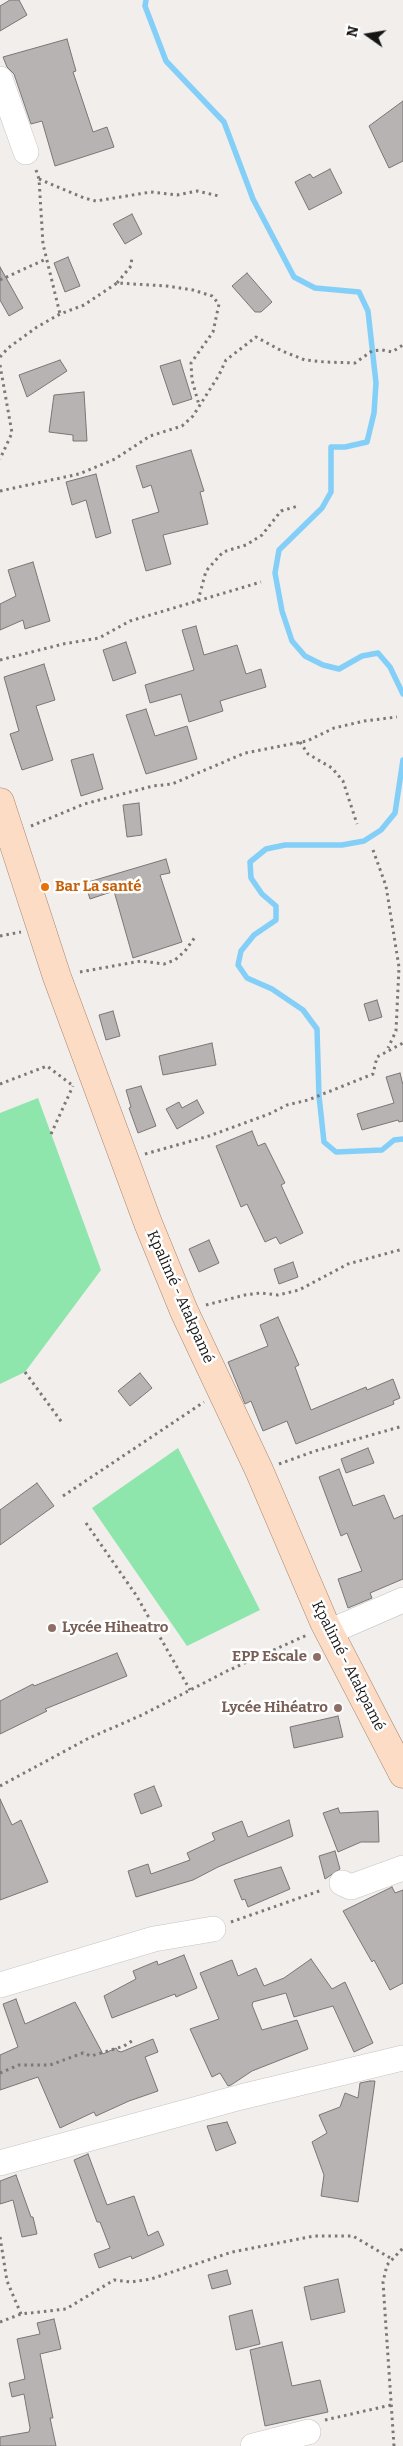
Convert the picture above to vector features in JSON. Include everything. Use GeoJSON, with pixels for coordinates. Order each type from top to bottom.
{"type":"FeatureCollection","features":[{"type":"Feature","properties":{"kind":"main road","name":"Kpalimé - Atakpamé"},"geometry":{"type":"LineString","coordinates":[[0,802],[57,977],[148,1224],[184,1311],[259,1470],[327,1627],[403,1774]]}},
{"type":"Feature","properties":{"kind":"street"},"geometry":{"type":"LineString","coordinates":[[0,79],[26,152]]}},
{"type":"Feature","properties":{"kind":"street"},"geometry":{"type":"LineString","coordinates":[[327,1627],[403,1600]]}},
{"type":"Feature","properties":{"kind":"street"},"geometry":{"type":"LineString","coordinates":[[342,1883],[351,1887],[403,1868]]}},
{"type":"Feature","properties":{"kind":"street"},"geometry":{"type":"LineString","coordinates":[[0,1985],[154,1940],[213,1929]]}},
{"type":"Feature","properties":{"kind":"street"},"geometry":{"type":"LineString","coordinates":[[0,2163],[176,2117],[241,2097],[403,2058]]}},
{"type":"Feature","properties":{"kind":"street"},"geometry":{"type":"LineString","coordinates":[[253,2446],[308,2432]]}},
{"type":"Feature","properties":{"kind":"path"},"geometry":{"type":"LineString","coordinates":[[26,152],[34,160],[39,179],[43,244],[60,314]]}},
{"type":"Feature","properties":{"kind":"path"},"geometry":{"type":"LineString","coordinates":[[39,179],[84,198],[96,201],[152,192],[177,195],[197,192],[219,196]]}},
{"type":"Feature","properties":{"kind":"path"},"geometry":{"type":"LineString","coordinates":[[0,357],[23,337],[60,314],[84,305],[117,283],[130,266],[132,256]]}},
{"type":"Feature","properties":{"kind":"path"},"geometry":{"type":"LineString","coordinates":[[0,280],[46,259]]}},
{"type":"Feature","properties":{"kind":"path"},"geometry":{"type":"LineString","coordinates":[[117,283],[167,286],[192,290],[212,296],[219,304],[213,332],[191,363],[192,380],[199,406]]}},
{"type":"Feature","properties":{"kind":"path"},"geometry":{"type":"LineString","coordinates":[[0,491],[79,474],[115,459],[150,436],[182,426],[193,416],[219,375],[226,360],[256,337],[282,351],[305,360],[325,362],[355,363],[372,352],[382,350],[392,352],[403,345]]}},
{"type":"Feature","properties":{"kind":"path"},"geometry":{"type":"LineString","coordinates":[[0,365],[12,434],[0,459]]}},
{"type":"Feature","properties":{"kind":"path"},"geometry":{"type":"LineString","coordinates":[[198,601],[206,571],[223,552],[246,545],[262,535],[281,511],[298,506]]}},
{"type":"Feature","properties":{"kind":"path"},"geometry":{"type":"LineString","coordinates":[[0,660],[63,644],[99,638],[130,621],[261,582]]}},
{"type":"Feature","properties":{"kind":"path"},"geometry":{"type":"LineString","coordinates":[[12,834],[84,804],[153,786],[172,784],[245,752],[300,742],[334,728],[364,721],[397,717]]}},
{"type":"Feature","properties":{"kind":"path"},"geometry":{"type":"LineString","coordinates":[[300,742],[308,754],[332,768],[343,781],[357,824]]}},
{"type":"Feature","properties":{"kind":"path"},"geometry":{"type":"LineString","coordinates":[[373,850],[386,886],[401,966],[396,1031],[388,1049]]}},
{"type":"Feature","properties":{"kind":"path"},"geometry":{"type":"LineString","coordinates":[[57,977],[141,961],[164,964],[175,960],[185,951],[194,937]]}},
{"type":"Feature","properties":{"kind":"path"},"geometry":{"type":"LineString","coordinates":[[125,1160],[209,1136],[373,1074],[377,1056],[403,1043]]}},
{"type":"Feature","properties":{"kind":"path"},"geometry":{"type":"LineString","coordinates":[[0,1084],[47,1066],[73,1085],[87,1092],[101,1093]]}},
{"type":"Feature","properties":{"kind":"path"},"geometry":{"type":"LineString","coordinates":[[51,1134],[73,1085]]}},
{"type":"Feature","properties":{"kind":"path"},"geometry":{"type":"LineString","coordinates":[[184,1311],[245,1295],[260,1293],[278,1295],[300,1290],[348,1264],[403,1249]]}},
{"type":"Feature","properties":{"kind":"path"},"geometry":{"type":"LineString","coordinates":[[25,1372],[62,1424]]}},
{"type":"Feature","properties":{"kind":"path"},"geometry":{"type":"LineString","coordinates":[[63,1496],[221,1391]]}},
{"type":"Feature","properties":{"kind":"path"},"geometry":{"type":"LineString","coordinates":[[259,1470],[315,1450],[403,1426]]}},
{"type":"Feature","properties":{"kind":"path"},"geometry":{"type":"LineString","coordinates":[[86,1523],[136,1595],[190,1690]]}},
{"type":"Feature","properties":{"kind":"path"},"geometry":{"type":"LineString","coordinates":[[0,1786],[89,1738],[142,1715],[190,1690],[327,1627]]}},
{"type":"Feature","properties":{"kind":"path"},"geometry":{"type":"LineString","coordinates":[[213,1929],[342,1883]]}},
{"type":"Feature","properties":{"kind":"path"},"geometry":{"type":"LineString","coordinates":[[0,2073],[19,2065],[58,2063],[84,2053],[92,2056],[124,2046],[135,2039]]}},
{"type":"Feature","properties":{"kind":"path"},"geometry":{"type":"LineString","coordinates":[[0,2322],[21,2314],[66,2309],[114,2280],[131,2282],[151,2279],[232,2252],[314,2236],[353,2236],[392,2259]]}},
{"type":"Feature","properties":{"kind":"path"},"geometry":{"type":"LineString","coordinates":[[0,2237],[7,2282],[21,2314]]}},
{"type":"Feature","properties":{"kind":"path"},"geometry":{"type":"LineString","coordinates":[[394,2446],[383,2282],[387,2265],[403,2248]]}},
{"type":"Feature","properties":{"kind":"path"},"geometry":{"type":"LineString","coordinates":[[308,2432],[322,2421],[391,2405]]}},
{"type":"Feature","properties":{"kind":"green space"},"geometry":{"type":"Polygon","coordinates":[[[38,1098],[101,1270],[25,1372],[0,1384],[0,1113],[38,1098]]]}},
{"type":"Feature","properties":{"kind":"green space"},"geometry":{"type":"Polygon","coordinates":[[[178,1448],[260,1610],[187,1646],[92,1508],[178,1448]]]}},
{"type":"Feature","properties":{"kind":"building"},"geometry":{"type":"Polygon","coordinates":[[[10,0],[19,0],[27,15],[0,31],[0,6],[10,0]]]}},
{"type":"Feature","properties":{"kind":"building"},"geometry":{"type":"Polygon","coordinates":[[[67,39],[76,71],[73,72],[93,132],[107,127],[114,147],[55,166],[42,121],[31,124],[14,74],[7,67],[3,57],[67,39]]]}},
{"type":"Feature","properties":{"kind":"building"},"geometry":{"type":"Polygon","coordinates":[[[403,101],[403,161],[389,168],[369,126],[403,101]]]}},
{"type":"Feature","properties":{"kind":"building"},"geometry":{"type":"Polygon","coordinates":[[[330,169],[342,193],[309,210],[295,182],[310,174],[313,178],[330,169]]]}},
{"type":"Feature","properties":{"kind":"building"},"geometry":{"type":"Polygon","coordinates":[[[132,214],[142,234],[125,244],[113,224],[132,214]]]}},
{"type":"Feature","properties":{"kind":"building"},"geometry":{"type":"Polygon","coordinates":[[[68,257],[80,286],[65,292],[54,263],[68,257]]]}},
{"type":"Feature","properties":{"kind":"building"},"geometry":{"type":"Polygon","coordinates":[[[0,267],[23,308],[9,316],[0,300],[0,267]]]}},
{"type":"Feature","properties":{"kind":"building"},"geometry":{"type":"Polygon","coordinates":[[[247,273],[272,302],[261,312],[255,312],[232,286],[247,273]]]}},
{"type":"Feature","properties":{"kind":"building"},"geometry":{"type":"Polygon","coordinates":[[[60,360],[67,371],[27,397],[19,375],[60,360]]]}},
{"type":"Feature","properties":{"kind":"building"},"geometry":{"type":"Polygon","coordinates":[[[180,360],[192,399],[173,405],[160,366],[180,360]]]}},
{"type":"Feature","properties":{"kind":"building"},"geometry":{"type":"Polygon","coordinates":[[[84,392],[87,441],[73,441],[73,435],[49,432],[54,395],[84,392]]]}},
{"type":"Feature","properties":{"kind":"building"},"geometry":{"type":"Polygon","coordinates":[[[191,450],[204,491],[200,492],[208,524],[163,535],[171,564],[146,571],[132,520],[159,512],[151,485],[143,488],[136,466],[191,450]]]}},
{"type":"Feature","properties":{"kind":"building"},"geometry":{"type":"Polygon","coordinates":[[[96,474],[111,533],[96,538],[86,500],[72,505],[66,482],[96,474]]]}},
{"type":"Feature","properties":{"kind":"building"},"geometry":{"type":"Polygon","coordinates":[[[33,562],[50,621],[25,629],[23,620],[0,630],[0,604],[16,596],[8,570],[33,562]]]}},
{"type":"Feature","properties":{"kind":"building"},"geometry":{"type":"Polygon","coordinates":[[[196,626],[204,655],[237,645],[246,674],[261,669],[266,687],[220,701],[223,711],[189,722],[181,694],[150,703],[145,685],[194,670],[182,630],[196,626]]]}},
{"type":"Feature","properties":{"kind":"building"},"geometry":{"type":"Polygon","coordinates":[[[126,642],[136,673],[113,681],[103,650],[126,642]]]}},
{"type":"Feature","properties":{"kind":"building"},"geometry":{"type":"Polygon","coordinates":[[[44,664],[55,700],[36,706],[53,760],[22,770],[10,734],[19,731],[4,677],[44,664]]]}},
{"type":"Feature","properties":{"kind":"building"},"geometry":{"type":"Polygon","coordinates":[[[146,709],[155,736],[187,726],[197,759],[146,774],[126,715],[146,709]]]}},
{"type":"Feature","properties":{"kind":"building"},"geometry":{"type":"Polygon","coordinates":[[[93,754],[103,789],[81,796],[71,760],[93,754]]]}},
{"type":"Feature","properties":{"kind":"building"},"geometry":{"type":"Polygon","coordinates":[[[139,803],[142,835],[127,837],[123,805],[139,803]]]}},
{"type":"Feature","properties":{"kind":"building"},"geometry":{"type":"Polygon","coordinates":[[[166,859],[170,873],[160,875],[182,942],[133,958],[114,891],[90,899],[85,883],[166,859]]]}},
{"type":"Feature","properties":{"kind":"building"},"geometry":{"type":"Polygon","coordinates":[[[377,1000],[382,1017],[369,1021],[364,1004],[377,1000]]]}},
{"type":"Feature","properties":{"kind":"building"},"geometry":{"type":"Polygon","coordinates":[[[113,1011],[120,1036],[106,1040],[99,1015],[113,1011]]]}},
{"type":"Feature","properties":{"kind":"building"},"geometry":{"type":"Polygon","coordinates":[[[212,1043],[216,1065],[163,1075],[159,1056],[212,1043]]]}},
{"type":"Feature","properties":{"kind":"building"},"geometry":{"type":"Polygon","coordinates":[[[400,1073],[403,1085],[403,1121],[399,1122],[398,1120],[362,1130],[357,1114],[394,1103],[386,1077],[400,1073]]]}},
{"type":"Feature","properties":{"kind":"building"},"geometry":{"type":"Polygon","coordinates":[[[141,1086],[156,1126],[138,1133],[129,1108],[131,1107],[126,1090],[141,1086]]]}},
{"type":"Feature","properties":{"kind":"building"},"geometry":{"type":"Polygon","coordinates":[[[197,1100],[204,1113],[177,1129],[166,1109],[179,1102],[182,1108],[197,1100]]]}},
{"type":"Feature","properties":{"kind":"building"},"geometry":{"type":"Polygon","coordinates":[[[252,1131],[258,1146],[265,1143],[285,1183],[281,1185],[303,1233],[280,1244],[276,1237],[265,1242],[247,1204],[241,1207],[216,1146],[252,1131]]]}},
{"type":"Feature","properties":{"kind":"building"},"geometry":{"type":"Polygon","coordinates":[[[209,1240],[219,1263],[199,1272],[189,1249],[209,1240]]]}},
{"type":"Feature","properties":{"kind":"building"},"geometry":{"type":"Polygon","coordinates":[[[293,1262],[298,1277],[279,1284],[274,1269],[293,1262]]]}},
{"type":"Feature","properties":{"kind":"building"},"geometry":{"type":"Polygon","coordinates":[[[278,1317],[299,1365],[295,1367],[311,1410],[366,1387],[367,1390],[393,1379],[400,1398],[393,1401],[394,1404],[296,1444],[287,1421],[263,1431],[251,1401],[245,1404],[228,1362],[268,1346],[260,1325],[278,1317]]]}},
{"type":"Feature","properties":{"kind":"building"},"geometry":{"type":"Polygon","coordinates":[[[140,1373],[152,1388],[130,1406],[118,1391],[140,1373]]]}},
{"type":"Feature","properties":{"kind":"building"},"geometry":{"type":"Polygon","coordinates":[[[368,1448],[374,1463],[346,1473],[341,1459],[368,1448]]]}},
{"type":"Feature","properties":{"kind":"building"},"geometry":{"type":"Polygon","coordinates":[[[339,1469],[353,1506],[384,1495],[394,1519],[403,1515],[403,1579],[370,1593],[372,1598],[348,1608],[338,1579],[362,1571],[347,1533],[341,1536],[319,1477],[339,1469]]]}},
{"type":"Feature","properties":{"kind":"building"},"geometry":{"type":"Polygon","coordinates":[[[37,1483],[54,1506],[0,1545],[0,1510],[37,1483]]]}},
{"type":"Feature","properties":{"kind":"building"},"geometry":{"type":"Polygon","coordinates":[[[117,1653],[127,1676],[45,1709],[47,1711],[0,1734],[0,1701],[33,1684],[34,1686],[117,1653]]]}},
{"type":"Feature","properties":{"kind":"building"},"geometry":{"type":"Polygon","coordinates":[[[338,1716],[343,1737],[294,1748],[290,1727],[338,1716]]]}},
{"type":"Feature","properties":{"kind":"building"},"geometry":{"type":"Polygon","coordinates":[[[154,1786],[162,1806],[141,1814],[134,1794],[154,1786]]]}},
{"type":"Feature","properties":{"kind":"building"},"geometry":{"type":"Polygon","coordinates":[[[0,1799],[12,1825],[21,1820],[48,1882],[0,1900],[0,1799]]]}},
{"type":"Feature","properties":{"kind":"building"},"geometry":{"type":"Polygon","coordinates":[[[338,1808],[340,1813],[378,1811],[379,1842],[361,1842],[338,1852],[323,1813],[338,1808]]]}},
{"type":"Feature","properties":{"kind":"building"},"geometry":{"type":"Polygon","coordinates":[[[289,1820],[293,1836],[218,1867],[193,1880],[136,1897],[128,1871],[148,1864],[151,1874],[190,1860],[187,1853],[215,1840],[212,1833],[242,1821],[248,1837],[289,1820]]]}},
{"type":"Feature","properties":{"kind":"building"},"geometry":{"type":"Polygon","coordinates":[[[335,1851],[340,1869],[325,1879],[319,1856],[335,1851]]]}},
{"type":"Feature","properties":{"kind":"building"},"geometry":{"type":"Polygon","coordinates":[[[281,1867],[290,1889],[248,1907],[245,1899],[242,1900],[234,1880],[281,1867]]]}},
{"type":"Feature","properties":{"kind":"building"},"geometry":{"type":"Polygon","coordinates":[[[392,1887],[395,1893],[403,1890],[403,1983],[390,1990],[374,1960],[372,1962],[343,1911],[392,1887]]]}},
{"type":"Feature","properties":{"kind":"building"},"geometry":{"type":"Polygon","coordinates":[[[184,1955],[197,1988],[176,1997],[175,1994],[112,2018],[104,1996],[136,1979],[133,1971],[157,1961],[158,1965],[184,1955]]]}},
{"type":"Feature","properties":{"kind":"building"},"geometry":{"type":"Polygon","coordinates":[[[311,1959],[332,1989],[345,1982],[373,2043],[354,2052],[333,2006],[294,2017],[286,1993],[253,2002],[252,2005],[262,2030],[297,2020],[308,2049],[252,2071],[228,2086],[220,2073],[212,2077],[190,2029],[219,2019],[200,1973],[232,1960],[238,1976],[256,1968],[264,1986],[284,1978],[311,1959]]]}},
{"type":"Feature","properties":{"kind":"building"},"geometry":{"type":"Polygon","coordinates":[[[16,1999],[25,2024],[75,2002],[103,2054],[116,2048],[121,2052],[153,2039],[158,2052],[145,2057],[158,2091],[129,2101],[96,2116],[94,2112],[60,2128],[38,2077],[0,2090],[0,2055],[18,2047],[3,2004],[16,1999]]]}},
{"type":"Feature","properties":{"kind":"building"},"geometry":{"type":"Polygon","coordinates":[[[375,2081],[358,2202],[321,2196],[324,2175],[312,2142],[327,2133],[319,2115],[340,2107],[345,2093],[358,2098],[360,2083],[375,2081]]]}},
{"type":"Feature","properties":{"kind":"building"},"geometry":{"type":"Polygon","coordinates":[[[227,2122],[236,2143],[216,2151],[207,2126],[227,2122]]]}},
{"type":"Feature","properties":{"kind":"building"},"geometry":{"type":"Polygon","coordinates":[[[88,2154],[107,2205],[134,2196],[148,2236],[158,2231],[164,2245],[132,2259],[131,2256],[99,2268],[94,2254],[110,2248],[100,2222],[97,2222],[74,2160],[88,2154]]]}},
{"type":"Feature","properties":{"kind":"building"},"geometry":{"type":"Polygon","coordinates":[[[16,2175],[31,2217],[33,2217],[37,2234],[22,2237],[13,2200],[0,2204],[0,2181],[16,2175]]]}},
{"type":"Feature","properties":{"kind":"building"},"geometry":{"type":"Polygon","coordinates":[[[227,2270],[231,2284],[212,2289],[208,2275],[227,2270]]]}},
{"type":"Feature","properties":{"kind":"building"},"geometry":{"type":"Polygon","coordinates":[[[338,2279],[345,2312],[311,2320],[304,2287],[338,2279]]]}},
{"type":"Feature","properties":{"kind":"building"},"geometry":{"type":"Polygon","coordinates":[[[252,2310],[260,2344],[236,2350],[229,2316],[252,2310]]]}},
{"type":"Feature","properties":{"kind":"building"},"geometry":{"type":"Polygon","coordinates":[[[54,2319],[61,2349],[40,2354],[53,2418],[50,2418],[56,2446],[0,2446],[0,2437],[29,2432],[30,2428],[24,2394],[12,2397],[9,2383],[25,2379],[17,2339],[40,2334],[37,2323],[54,2319]]]}},
{"type":"Feature","properties":{"kind":"building"},"geometry":{"type":"Polygon","coordinates":[[[282,2342],[292,2386],[320,2380],[328,2412],[265,2426],[250,2350],[282,2342]]]}},
{"type":"Feature","properties":{"kind":"waterway"},"geometry":{"type":"LineString","coordinates":[[146,0],[145,6],[166,61],[224,122],[253,199],[294,277],[315,288],[359,292],[368,311],[376,383],[374,413],[367,442],[345,447],[331,447],[331,492],[322,508],[279,550],[275,573],[282,611],[292,641],[305,656],[323,665],[339,669],[362,656],[378,653],[390,667],[403,694]]}},
{"type":"Feature","properties":{"kind":"waterway"},"geometry":{"type":"LineString","coordinates":[[403,760],[395,813],[381,830],[364,841],[342,845],[285,845],[266,849],[250,862],[251,878],[262,894],[276,906],[276,920],[254,935],[241,951],[238,965],[247,978],[272,989],[303,1010],[317,1029],[319,1096],[324,1142],[336,1152],[382,1150],[394,1140],[403,1139]]}},
{"type":"Feature","properties":{"kind":"place","name":"Bar La santé"},"geometry":{"type":"Point","coordinates":[45,887]}},
{"type":"Feature","properties":{"kind":"place","name":"Lycée Hiheatro"},"geometry":{"type":"Point","coordinates":[52,1628]}},
{"type":"Feature","properties":{"kind":"place","name":"EPP Escale"},"geometry":{"type":"Point","coordinates":[317,1657]}},
{"type":"Feature","properties":{"kind":"place","name":"Lycée Hihéatro"},"geometry":{"type":"Point","coordinates":[338,1708]}}]}
